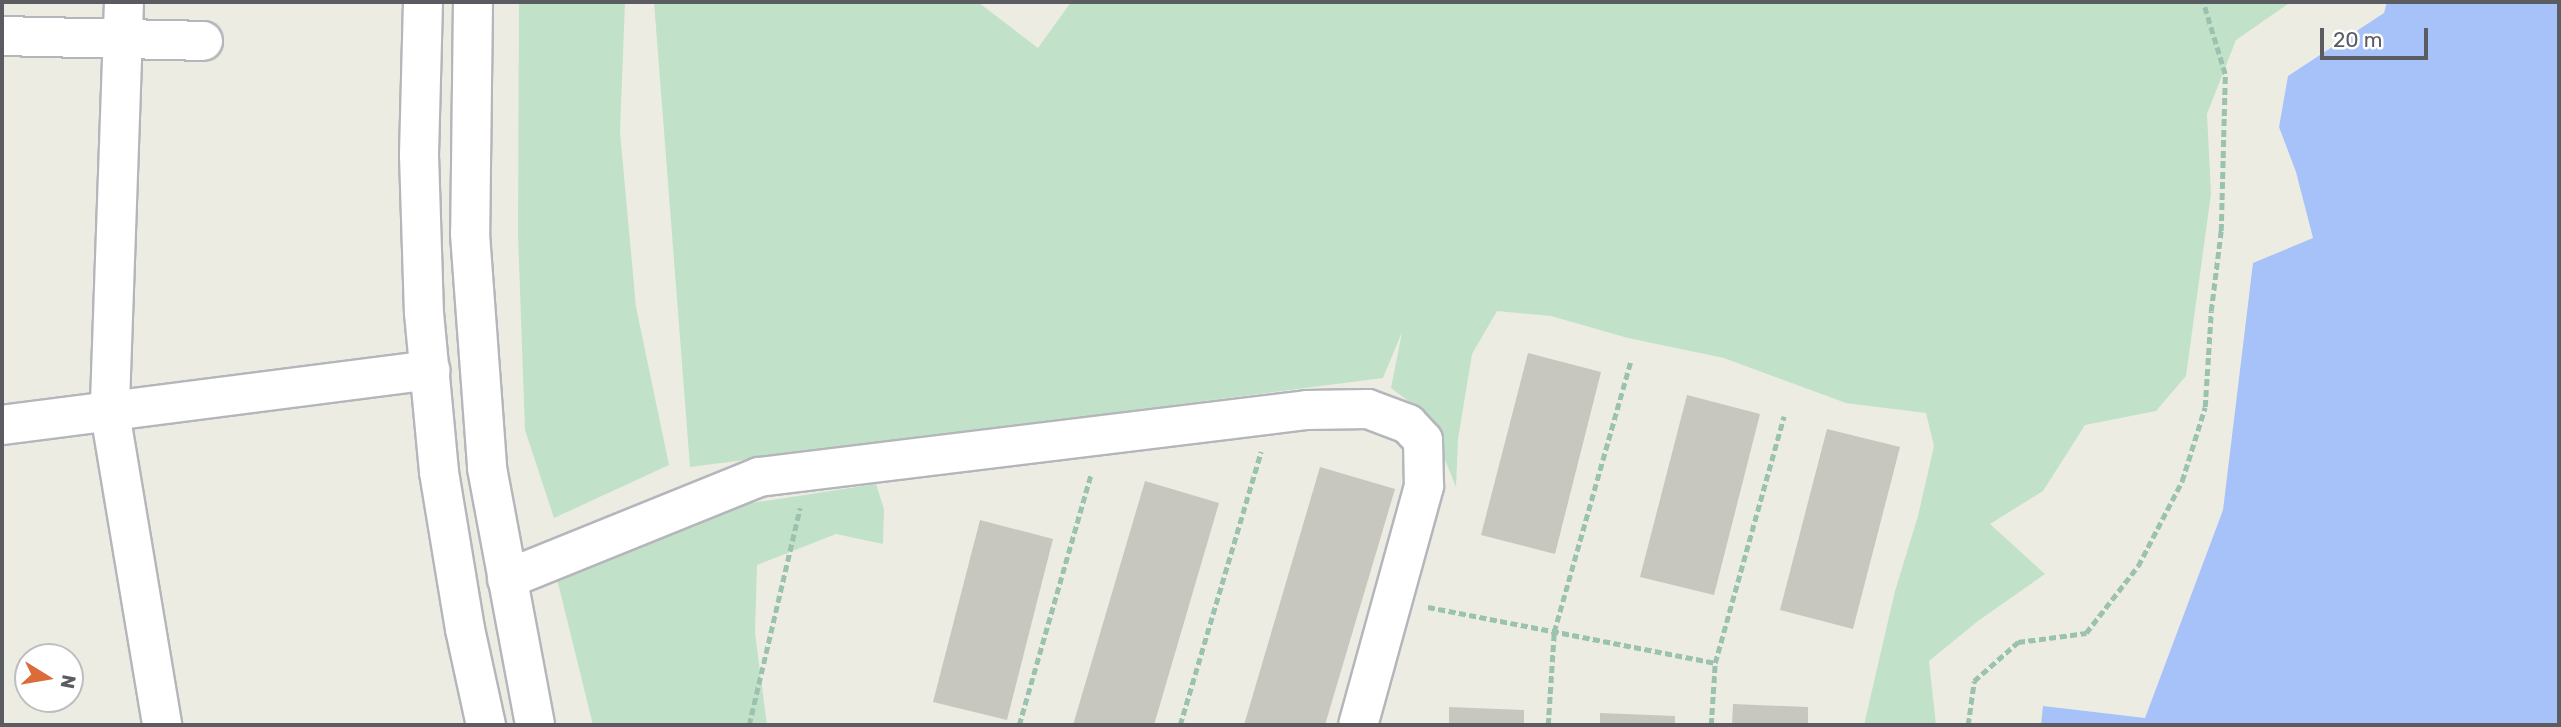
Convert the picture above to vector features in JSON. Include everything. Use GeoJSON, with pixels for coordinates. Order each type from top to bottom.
{"type":"FeatureCollection","features":[{"type":"Feature","properties":{"kind":"street"},"geometry":{"type":"LineString","coordinates":[[124,2],[110,413],[162,725]]}},
{"type":"Feature","properties":{"kind":"street"},"geometry":{"type":"LineString","coordinates":[[423,2],[419,155],[424,313],[441,485],[465,629],[486,725]]}},
{"type":"Feature","properties":{"kind":"street"},"geometry":{"type":"LineString","coordinates":[[473,2],[470,234],[487,468],[535,725]]}},
{"type":"Feature","properties":{"kind":"street"},"geometry":{"type":"LineString","coordinates":[[2,36],[204,41]]}},
{"type":"Feature","properties":{"kind":"street"},"geometry":{"type":"LineString","coordinates":[[2,425],[430,370]]}},
{"type":"Feature","properties":{"kind":"street"},"geometry":{"type":"LineString","coordinates":[[507,579],[759,477],[1273,414],[1368,409],[1408,424],[1423,440],[1424,486],[1358,725]]}},
{"type":"Feature","properties":{"kind":"path"},"geometry":{"type":"LineString","coordinates":[[1968,725],[1974,681],[2018,642],[2086,634],[2138,566],[2182,481],[2205,407],[2211,312],[2221,231],[2225,74],[2203,2]]}},
{"type":"Feature","properties":{"kind":"path"},"geometry":{"type":"LineString","coordinates":[[1548,725],[1554,632],[1630,363]]}},
{"type":"Feature","properties":{"kind":"path"},"geometry":{"type":"LineString","coordinates":[[1180,725],[1273,414]]}},
{"type":"Feature","properties":{"kind":"path"},"geometry":{"type":"LineString","coordinates":[[1711,725],[1715,663],[1784,416]]}},
{"type":"Feature","properties":{"kind":"path"},"geometry":{"type":"LineString","coordinates":[[749,725],[808,471]]}},
{"type":"Feature","properties":{"kind":"path"},"geometry":{"type":"LineString","coordinates":[[1019,725],[1089,482]]}},
{"type":"Feature","properties":{"kind":"path"},"geometry":{"type":"LineString","coordinates":[[1393,600],[1715,663]]}},
{"type":"Feature","properties":{"kind":"green space"},"geometry":{"type":"Polygon","coordinates":[[[519,2],[625,2],[620,132],[636,307],[669,465],[554,518],[525,430],[518,235],[519,2]]]}},
{"type":"Feature","properties":{"kind":"green space"},"geometry":{"type":"Polygon","coordinates":[[[654,2],[978,2],[1038,48],[1071,2],[2291,2],[2236,40],[2207,114],[2211,194],[2186,376],[2156,411],[2085,425],[2043,491],[1990,524],[2045,574],[1978,621],[1929,661],[1936,725],[1864,725],[1895,591],[1918,516],[1934,446],[1926,413],[1846,403],[1724,358],[1628,338],[1551,316],[1497,311],[1472,354],[1458,439],[1456,487],[1427,415],[1391,388],[1402,332],[1383,378],[690,467],[654,2]]]}},
{"type":"Feature","properties":{"kind":"green space"},"geometry":{"type":"Polygon","coordinates":[[[876,484],[884,509],[883,544],[836,534],[757,565],[755,633],[767,725],[593,725],[557,579],[732,506],[876,484]]]}},
{"type":"Feature","properties":{"kind":"water"},"geometry":{"type":"Polygon","coordinates":[[[2387,2],[2559,2],[2559,725],[2041,725],[2043,706],[2145,718],[2223,510],[2253,263],[2313,238],[2296,172],[2279,127],[2288,76],[2384,13],[2387,2]]]}},
{"type":"Feature","properties":{"kind":"building"},"geometry":{"type":"Polygon","coordinates":[[[1528,353],[1601,372],[1555,554],[1481,535],[1528,353]]]}},
{"type":"Feature","properties":{"kind":"building"},"geometry":{"type":"Polygon","coordinates":[[[1687,395],[1760,414],[1714,595],[1640,577],[1687,395]]]}},
{"type":"Feature","properties":{"kind":"building"},"geometry":{"type":"Polygon","coordinates":[[[1827,429],[1900,447],[1853,629],[1780,610],[1827,429]]]}},
{"type":"Feature","properties":{"kind":"building"},"geometry":{"type":"Polygon","coordinates":[[[1320,467],[1395,489],[1325,725],[1244,725],[1320,467]]]}},
{"type":"Feature","properties":{"kind":"building"},"geometry":{"type":"Polygon","coordinates":[[[1145,481],[1219,503],[1154,725],[1073,725],[1145,481]]]}},
{"type":"Feature","properties":{"kind":"building"},"geometry":{"type":"Polygon","coordinates":[[[980,520],[1053,539],[1007,720],[933,702],[980,520]]]}},
{"type":"Feature","properties":{"kind":"building"},"geometry":{"type":"Polygon","coordinates":[[[1733,704],[1808,707],[1808,725],[1732,725],[1733,704]]]}},
{"type":"Feature","properties":{"kind":"building"},"geometry":{"type":"Polygon","coordinates":[[[1449,707],[1524,710],[1524,725],[1449,725],[1449,707]]]}},
{"type":"Feature","properties":{"kind":"building"},"geometry":{"type":"Polygon","coordinates":[[[1600,713],[1675,716],[1675,725],[1600,725],[1600,713]]]}}]}
